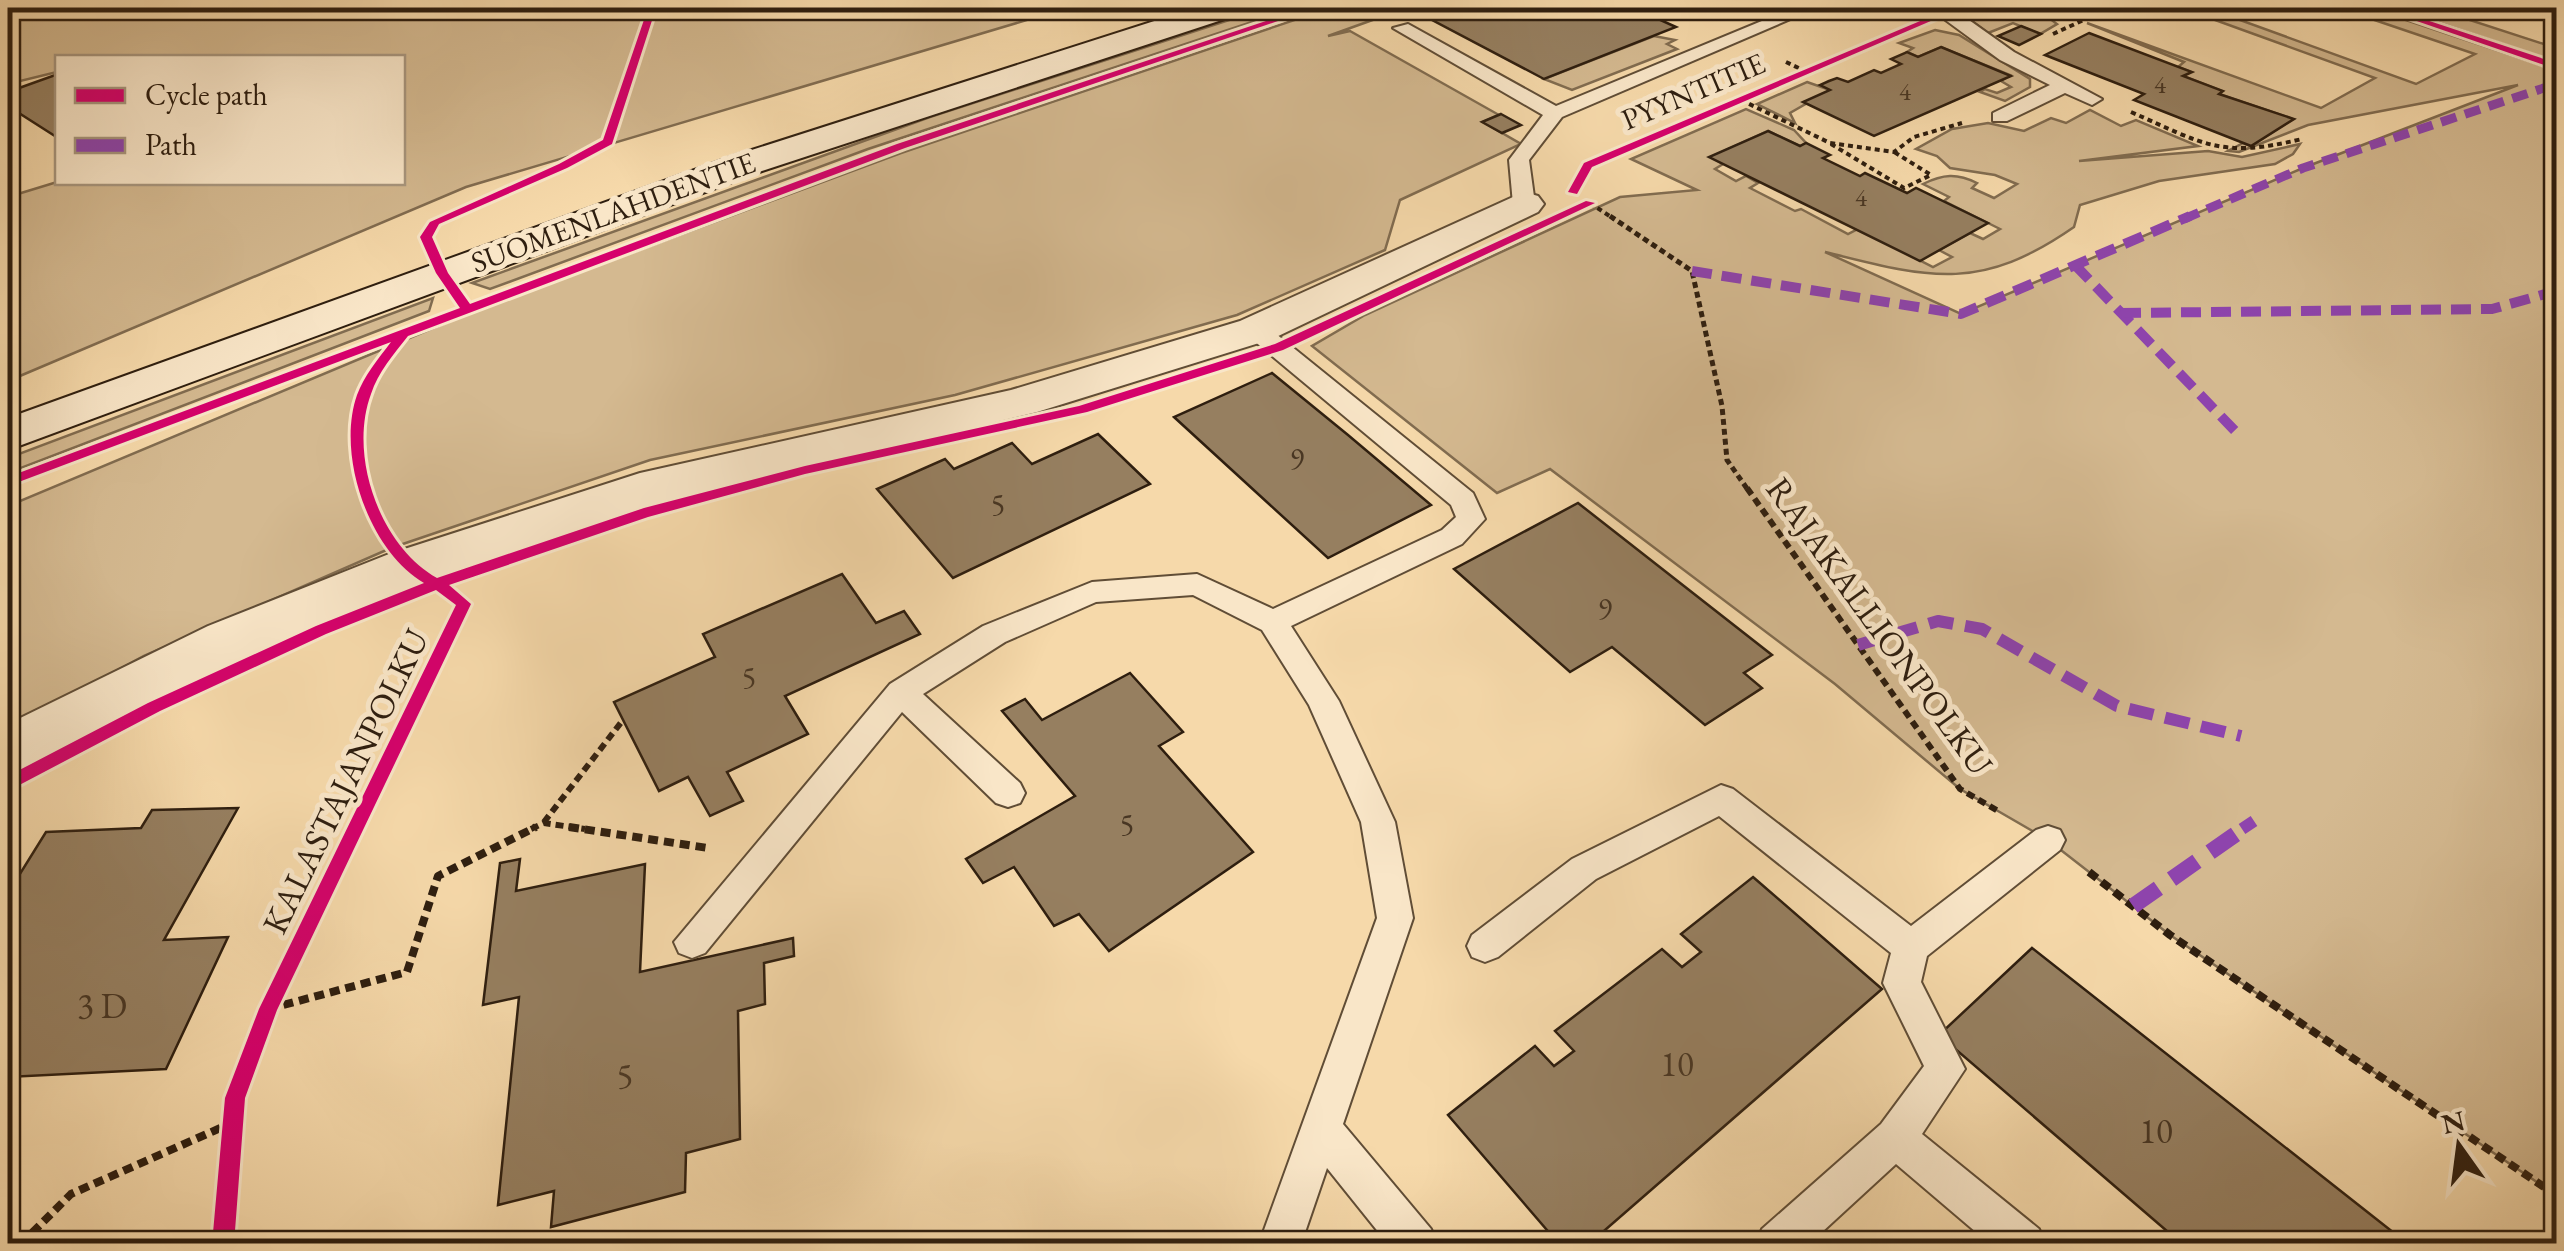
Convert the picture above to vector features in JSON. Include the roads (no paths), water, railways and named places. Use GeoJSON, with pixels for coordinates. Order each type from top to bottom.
{"type":"FeatureCollection","features":[{"type":"Feature","properties":{"kind":"street","name":"SUOMENLAHDENTIE"},"geometry":{"type":"LineString","coordinates":[[8,435],[749,162],[1226,8]]}},
{"type":"Feature","properties":{"kind":"street"},"geometry":{"type":"LineString","coordinates":[[8,751],[228,641],[444,555],[640,490],[1020,402],[1256,330],[1521,182]]}},
{"type":"Feature","properties":{"kind":"lane"},"geometry":{"type":"LineString","coordinates":[[1521,182],[1555,113],[1807,8]]}},
{"type":"Feature","properties":{"kind":"lane"},"geometry":{"type":"LineString","coordinates":[[1946,12],[2007,56],[2092,99]]}},
{"type":"Feature","properties":{"kind":"lane"},"geometry":{"type":"LineString","coordinates":[[1402,28],[1555,113]]}},
{"type":"Feature","properties":{"kind":"lane"},"geometry":{"type":"LineString","coordinates":[[2000,117],[2062,86]]}},
{"type":"Feature","properties":{"kind":"lane"},"geometry":{"type":"LineString","coordinates":[[1256,330],[1463,500],[1472,520],[1452,536],[1273,622]]}},
{"type":"Feature","properties":{"kind":"lane"},"geometry":{"type":"LineString","coordinates":[[692,942],[901,692],[994,634],[1092,592],[1197,584],[1273,622],[1323,702],[1378,822],[1396,918],[1280,1244]]}},
{"type":"Feature","properties":{"kind":"lane"},"geometry":{"type":"LineString","coordinates":[[901,692],[1008,792]]}},
{"type":"Feature","properties":{"kind":"lane"},"geometry":{"type":"LineString","coordinates":[[1485,946],[1584,870],[1721,799],[1911,947]]}},
{"type":"Feature","properties":{"kind":"lane"},"geometry":{"type":"LineString","coordinates":[[1778,1244],[1895,1138],[1946,1069],[1902,983],[1911,947],[2048,840]]}},
{"type":"Feature","properties":{"kind":"lane"},"geometry":{"type":"LineString","coordinates":[[1321,1129],[1416,1244]]}},
{"type":"Feature","properties":{"kind":"lane"},"geometry":{"type":"LineString","coordinates":[[1895,1138],[2024,1244]]}}]}
